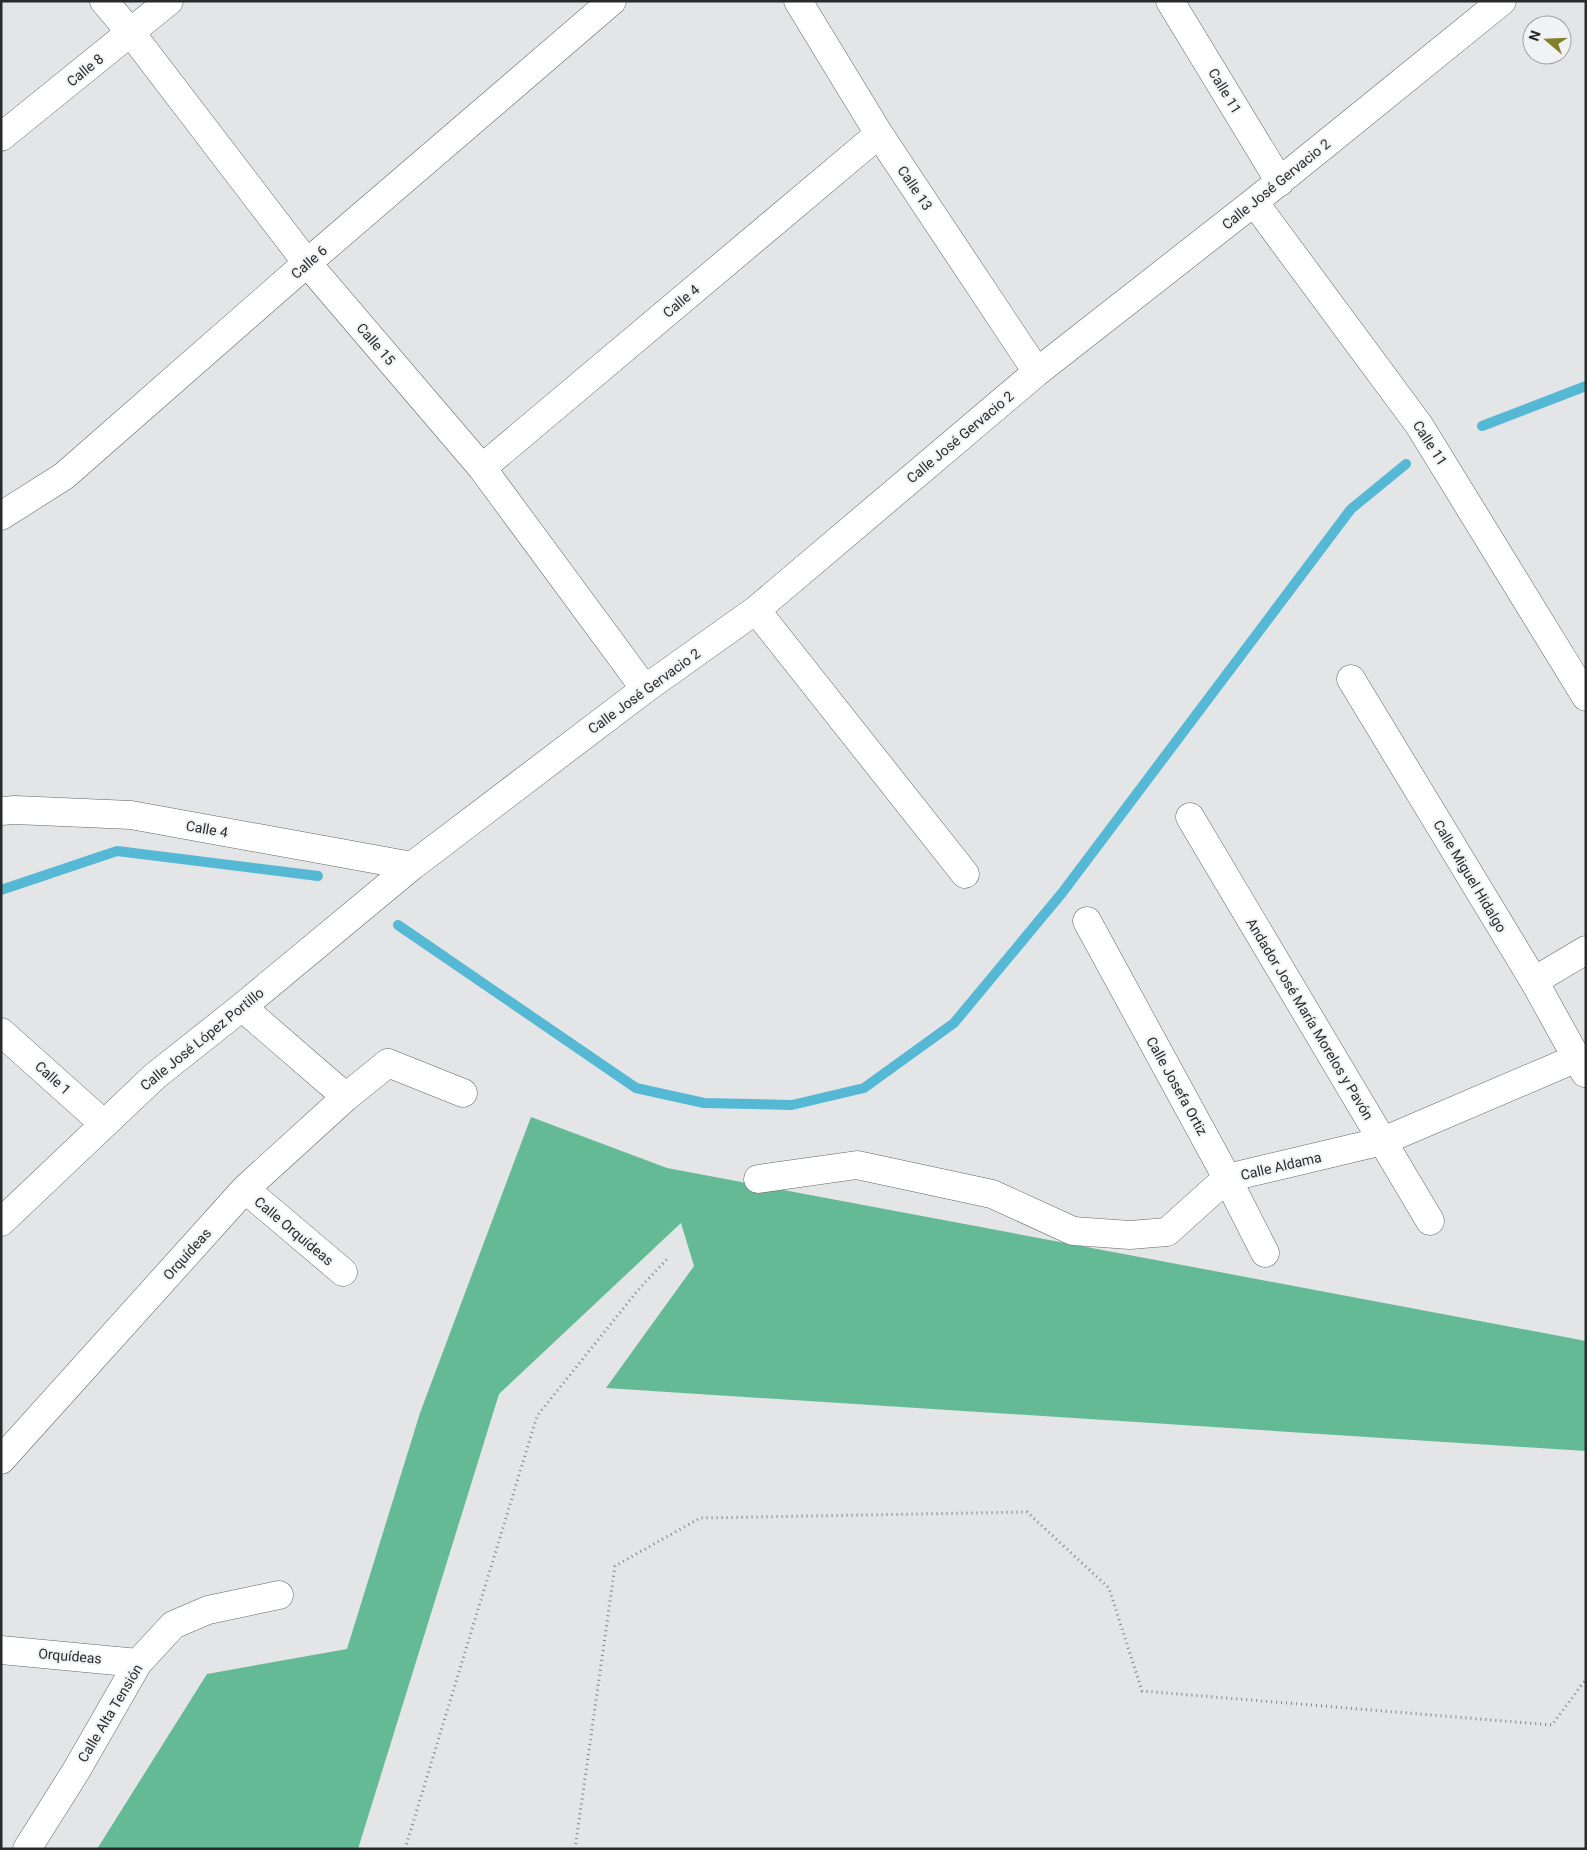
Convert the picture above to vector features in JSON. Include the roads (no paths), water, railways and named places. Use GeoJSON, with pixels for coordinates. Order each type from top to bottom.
{"type":"FeatureCollection","features":[{"type":"Feature","properties":{"kind":"street","name":"Calle 15"},"geometry":{"type":"LineString","coordinates":[[104,1],[131,33],[307,263],[482,468],[645,690]]}},
{"type":"Feature","properties":{"kind":"street","name":"Calle 8"},"geometry":{"type":"LineString","coordinates":[[1,137],[169,1]]}},
{"type":"Feature","properties":{"kind":"street","name":"Calle 6"},"geometry":{"type":"LineString","coordinates":[[1,516],[64,476],[307,263],[612,1]]}},
{"type":"Feature","properties":{"kind":"street","name":"Calle 13"},"geometry":{"type":"LineString","coordinates":[[798,1],[879,134],[1037,372]]}},
{"type":"Feature","properties":{"kind":"street","name":"Calle 11"},"geometry":{"type":"LineString","coordinates":[[1170,1],[1280,182]]}},
{"type":"Feature","properties":{"kind":"street","name":"Calle José Gervacio 2"},"geometry":{"type":"LineString","coordinates":[[412,866],[645,690],[756,610],[1037,372],[1280,182],[1502,1]]}},
{"type":"Feature","properties":{"kind":"street","name":"Calle 4"},"geometry":{"type":"LineString","coordinates":[[482,468],[879,134]]}},
{"type":"Feature","properties":{"kind":"street","name":"Calle 11"},"geometry":{"type":"LineString","coordinates":[[1254,202],[1419,425],[1586,697]]}},
{"type":"Feature","properties":{"kind":"street"},"geometry":{"type":"LineString","coordinates":[[756,610],[965,874]]}},
{"type":"Feature","properties":{"kind":"street","name":"Calle Miguel Hidalgo"},"geometry":{"type":"LineString","coordinates":[[1350,679],[1534,981],[1581,1066]]}},
{"type":"Feature","properties":{"kind":"street","name":"Calle 4"},"geometry":{"type":"LineString","coordinates":[[1,811],[131,815],[412,866]]}},
{"type":"Feature","properties":{"kind":"street","name":"Andador José María Morelos y Pavón"},"geometry":{"type":"LineString","coordinates":[[1190,817],[1430,1221]]}},
{"type":"Feature","properties":{"kind":"street","name":"Calle José López Portillo"},"geometry":{"type":"LineString","coordinates":[[1,1222],[155,1076],[242,1007],[412,866]]}},
{"type":"Feature","properties":{"kind":"street","name":"Calle Josefa Ortiz"},"geometry":{"type":"LineString","coordinates":[[1087,921],[1227,1178],[1265,1253]]}},
{"type":"Feature","properties":{"kind":"street"},"geometry":{"type":"LineString","coordinates":[[1534,981],[1586,950]]}},
{"type":"Feature","properties":{"kind":"street"},"geometry":{"type":"LineString","coordinates":[[242,1007],[346,1097]]}},
{"type":"Feature","properties":{"kind":"street","name":"Calle 1"},"geometry":{"type":"LineString","coordinates":[[1,1032],[104,1124]]}},
{"type":"Feature","properties":{"kind":"street","name":"Orquídeas"},"geometry":{"type":"LineString","coordinates":[[1,1460],[245,1190],[346,1097],[388,1063],[463,1093]]}},
{"type":"Feature","properties":{"kind":"street","name":"Calle Aldama"},"geometry":{"type":"LineString","coordinates":[[758,1179],[857,1165],[992,1194],[1073,1231],[1130,1235],[1167,1232],[1227,1178],[1383,1142],[1581,1066]]}},
{"type":"Feature","properties":{"kind":"street","name":"Calle Orquídeas"},"geometry":{"type":"LineString","coordinates":[[245,1190],[343,1272]]}},
{"type":"Feature","properties":{"kind":"street","name":"Calle Alta Tensión"},"geometry":{"type":"LineString","coordinates":[[27,1849],[76,1771],[138,1663],[173,1625],[208,1610],[279,1595]]}},
{"type":"Feature","properties":{"kind":"street","name":"Orquídeas"},"geometry":{"type":"LineString","coordinates":[[1,1650],[138,1663]]}},
{"type":"Feature","properties":{"kind":"waterway"},"geometry":{"type":"LineString","coordinates":[[1482,426],[1586,386]]}},
{"type":"Feature","properties":{"kind":"waterway"},"geometry":{"type":"LineString","coordinates":[[398,925],[636,1088],[704,1103],[792,1105],[864,1088],[954,1023],[1062,893],[1351,509],[1406,464]]}},
{"type":"Feature","properties":{"kind":"waterway"},"geometry":{"type":"LineString","coordinates":[[1,890],[117,851],[318,876]]}}]}
